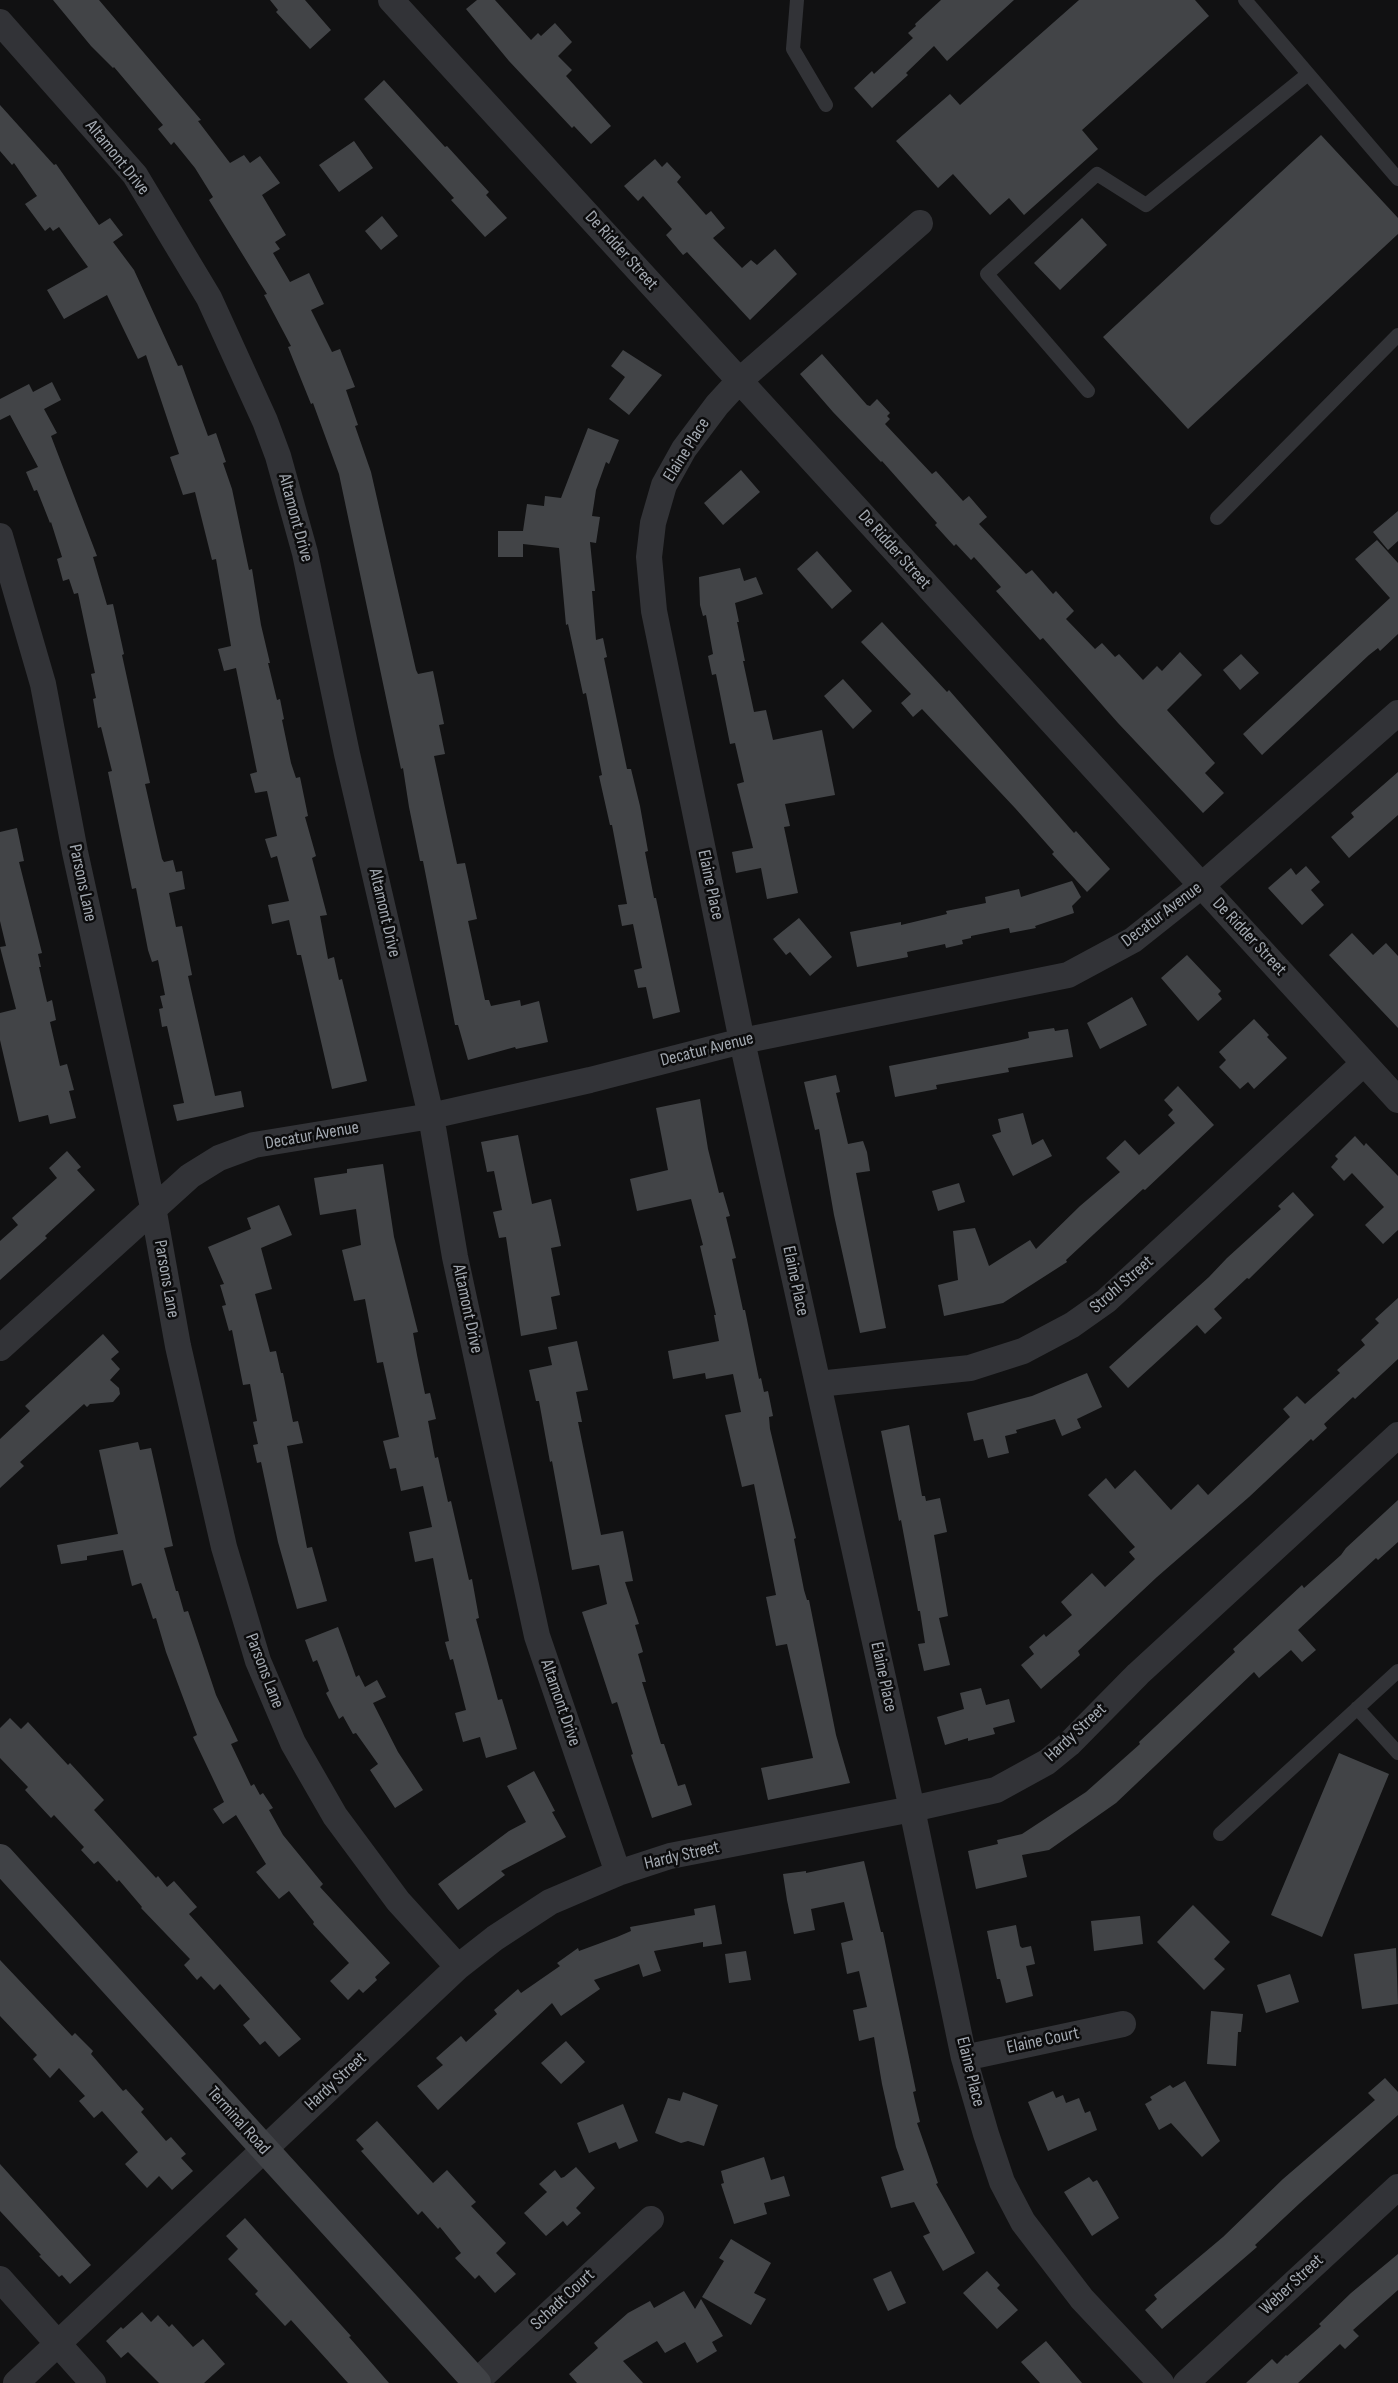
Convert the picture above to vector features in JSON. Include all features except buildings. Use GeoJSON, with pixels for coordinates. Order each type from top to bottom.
{"type":"FeatureCollection","features":[{"type":"Feature","properties":{"kind":"main road","name":"Terminal Road"},"geometry":{"type":"LineString","coordinates":[[0,1858],[476,2382]]}},
{"type":"Feature","properties":{"kind":"street","name":"De Ridder Street"},"geometry":{"type":"LineString","coordinates":[[391,0],[1398,1100]]}},
{"type":"Feature","properties":{"kind":"street","name":"Altamont Drive"},"geometry":{"type":"LineString","coordinates":[[0,22],[135,175],[209,298],[265,421],[278,456],[305,553],[349,764],[431,1116],[455,1257],[537,1636],[618,1872]]}},
{"type":"Feature","properties":{"kind":"street","name":"Elaine Place"},"geometry":{"type":"LineString","coordinates":[[920,223],[739,381],[717,405],[684,449],[664,485],[653,523],[650,557],[654,611],[742,1041],[912,1809],[964,2058],[1002,2182],[1023,2222],[1082,2299],[1161,2383]]}},
{"type":"Feature","properties":{"kind":"street","name":"Parsons Lane"},"geometry":{"type":"LineString","coordinates":[[0,536],[43,684],[75,852],[153,1207],[178,1346],[222,1538],[258,1661],[293,1743],[335,1816],[398,1901],[458,1967]]}},
{"type":"Feature","properties":{"kind":"street","name":"Decatur Avenue"},"geometry":{"type":"LineString","coordinates":[[0,1348],[153,1207],[190,1176],[219,1158],[254,1145],[431,1116],[590,1080],[742,1041],[1068,975],[1133,940],[1201,886],[1398,713]]}},
{"type":"Feature","properties":{"kind":"street","name":"Strohl Street"},"geometry":{"type":"LineString","coordinates":[[818,1384],[970,1368],[1023,1351],[1072,1325],[1106,1301],[1364,1063]]}},
{"type":"Feature","properties":{"kind":"street","name":"Hardy Street"},"geometry":{"type":"LineString","coordinates":[[16,2383],[458,1967],[495,1938],[550,1902],[618,1872],[670,1856],[912,1809],[996,1790],[1047,1762],[1069,1744],[1138,1674],[1398,1435]]}},
{"type":"Feature","properties":{"kind":"street","name":"Elaine Court"},"geometry":{"type":"LineString","coordinates":[[964,2058],[1123,2024]]}},
{"type":"Feature","properties":{"kind":"street","name":"Weber Street"},"geometry":{"type":"LineString","coordinates":[[1186,2383],[1398,2187]]}},
{"type":"Feature","properties":{"kind":"street","name":"Schadt Court"},"geometry":{"type":"LineString","coordinates":[[476,2382],[650,2219]]}},
{"type":"Feature","properties":{"kind":"street"},"geometry":{"type":"LineString","coordinates":[[0,2279],[93,2383]]}},
{"type":"Feature","properties":{"kind":"lane"},"geometry":{"type":"LineString","coordinates":[[797,0],[793,49],[826,105]]}},
{"type":"Feature","properties":{"kind":"lane"},"geometry":{"type":"LineString","coordinates":[[1245,0],[1398,179]]}},
{"type":"Feature","properties":{"kind":"lane"},"geometry":{"type":"LineString","coordinates":[[1088,392],[987,274],[1097,174],[1146,205],[1308,74]]}},
{"type":"Feature","properties":{"kind":"lane"},"geometry":{"type":"LineString","coordinates":[[1217,518],[1398,335]]}},
{"type":"Feature","properties":{"kind":"lane"},"geometry":{"type":"LineString","coordinates":[[1220,1834],[1398,1671]]}},
{"type":"Feature","properties":{"kind":"lane"},"geometry":{"type":"LineString","coordinates":[[1357,1708],[1398,1753]]}}]}
